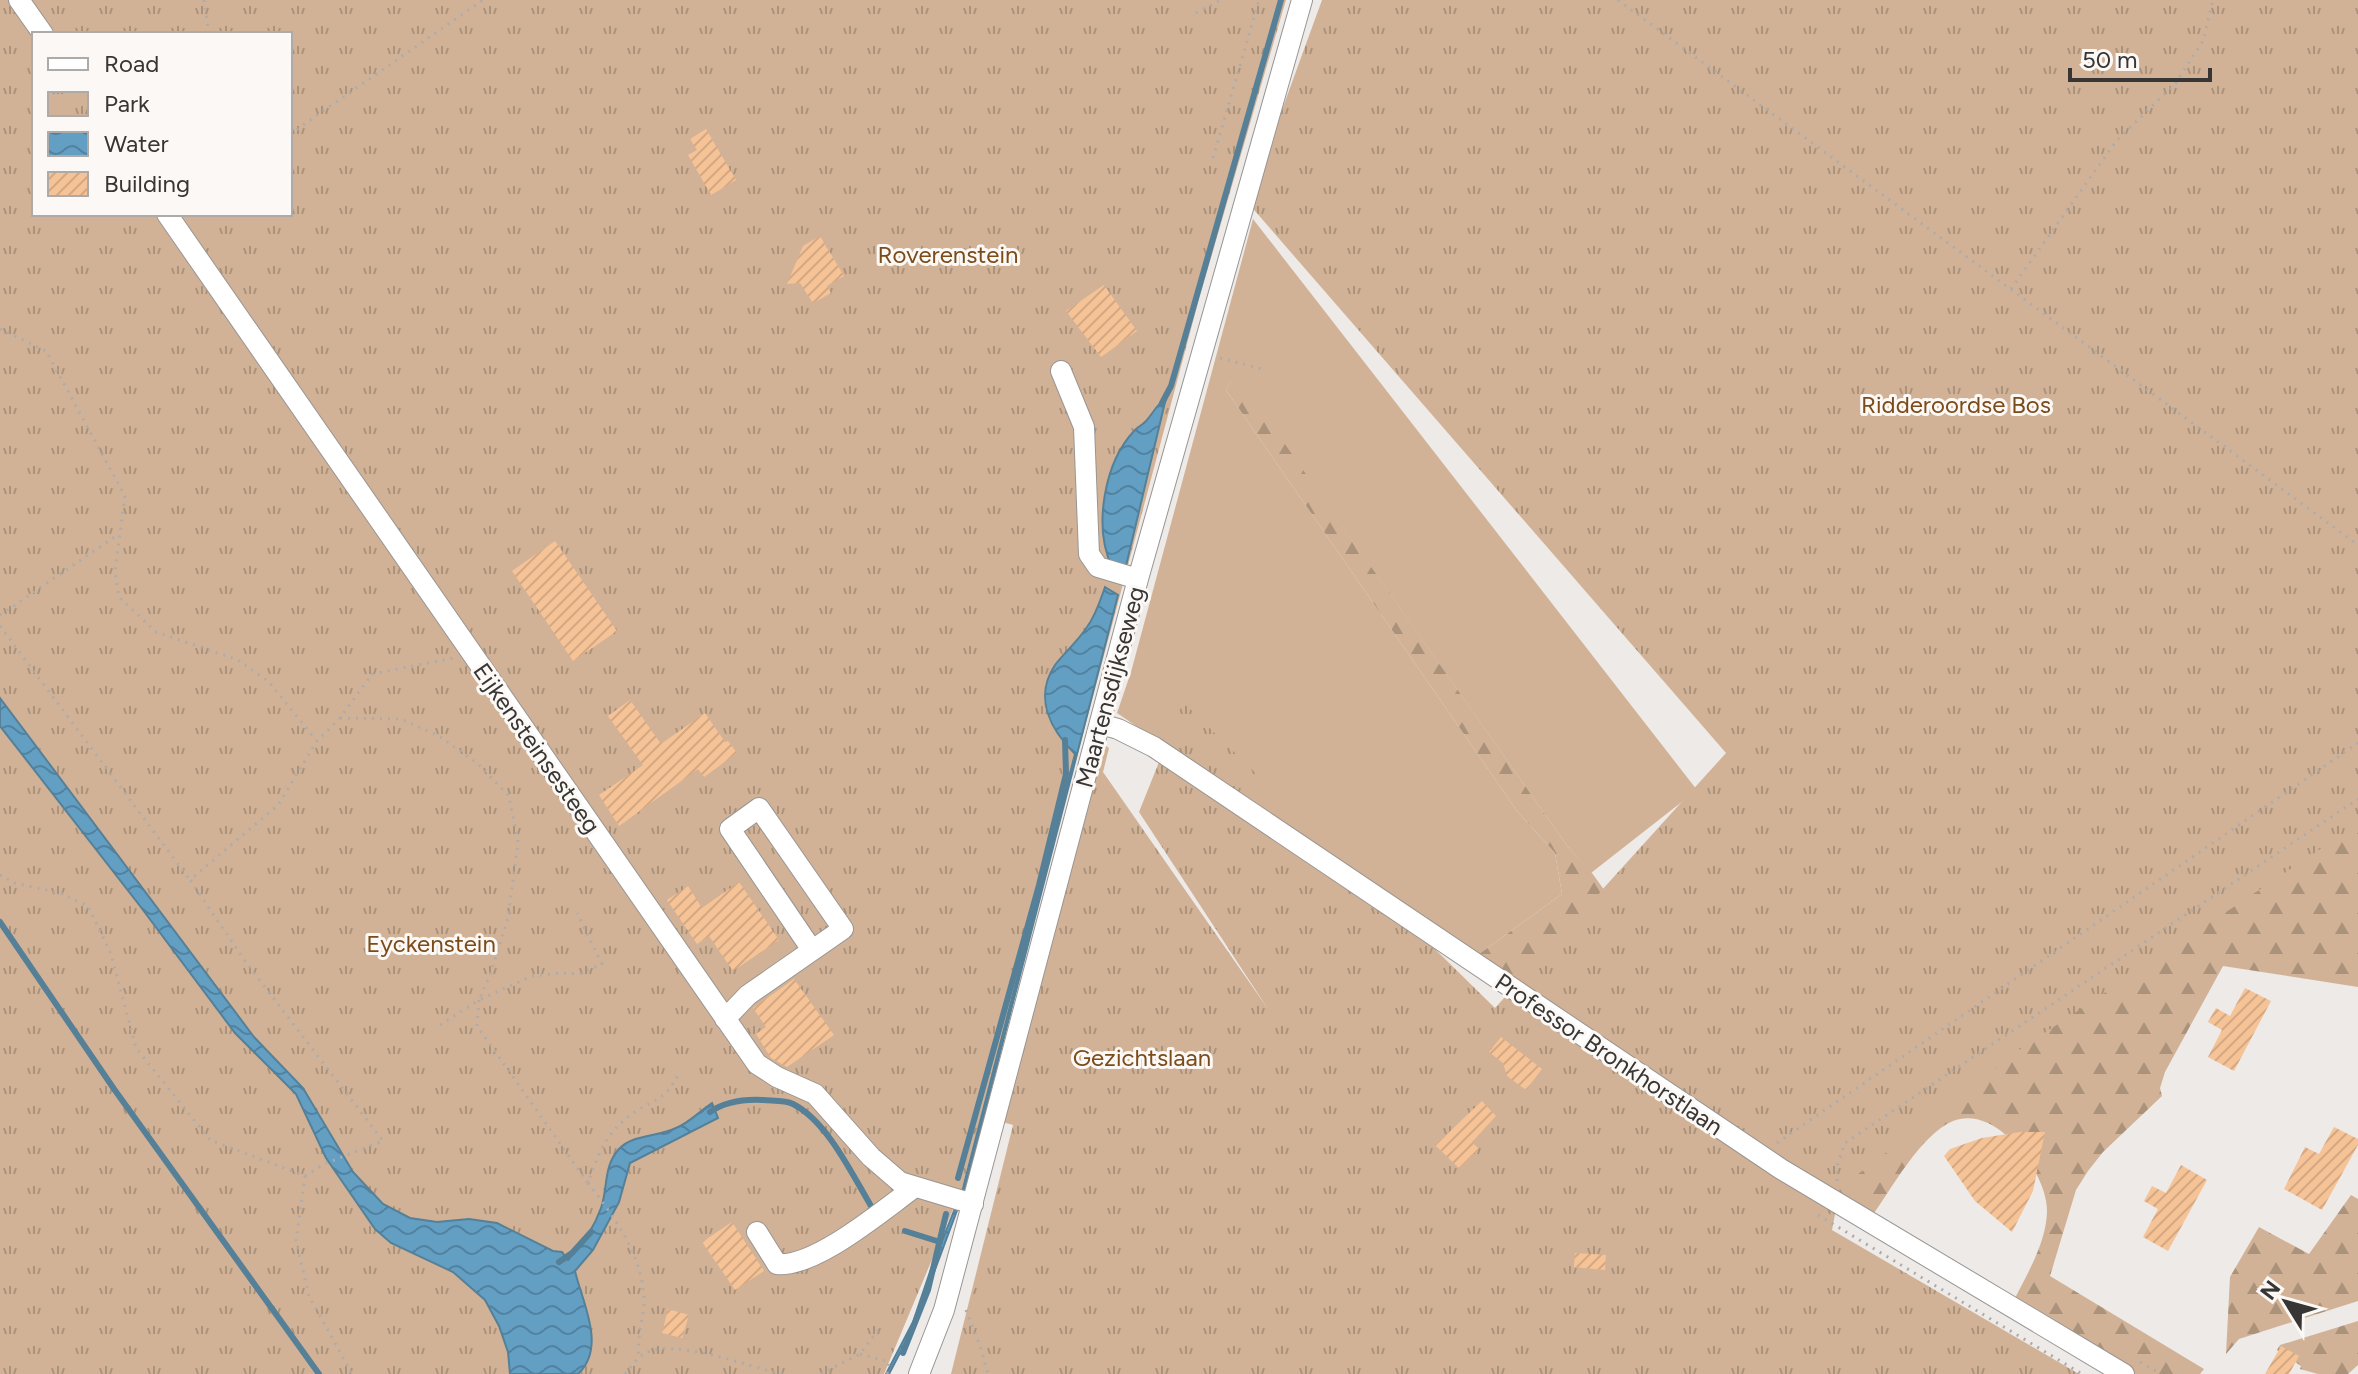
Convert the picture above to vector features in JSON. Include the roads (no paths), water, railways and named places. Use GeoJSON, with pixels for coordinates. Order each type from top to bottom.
{"type":"FeatureCollection","features":[{"type":"Feature","properties":{"kind":"street"},"geometry":{"type":"LineString","coordinates":[[19,0],[42,32]]}},
{"type":"Feature","properties":{"kind":"street","name":"Maartensdijkseweg"},"geometry":{"type":"LineString","coordinates":[[919,1374],[944,1310],[1138,579],[1302,0]]}},
{"type":"Feature","properties":{"kind":"street","name":"Eijkensteinsesteeg"},"geometry":{"type":"LineString","coordinates":[[168,216],[757,1064],[815,1094],[882,1168],[900,1182],[973,1204]]}},
{"type":"Feature","properties":{"kind":"street"},"geometry":{"type":"LineString","coordinates":[[1061,371],[1084,427],[1089,554],[1098,567],[1138,579]]}},
{"type":"Feature","properties":{"kind":"street","name":"Professor Bronkhorstlaan"},"geometry":{"type":"LineString","coordinates":[[1101,724],[1154,747],[1762,1156],[2124,1374]]}},
{"type":"Feature","properties":{"kind":"street"},"geometry":{"type":"LineString","coordinates":[[725,1019],[748,995],[843,929],[759,808],[730,829],[812,950]]}},
{"type":"Feature","properties":{"kind":"street"},"geometry":{"type":"LineString","coordinates":[[757,1232],[777,1264],[790,1265],[834,1244],[915,1187]]}},
{"type":"Feature","properties":{"kind":"water"},"geometry":{"type":"Polygon","coordinates":[[[1166,398],[1125,570],[1112,567],[1103,533],[1109,477],[1124,443],[1166,398]]]}},
{"type":"Feature","properties":{"kind":"water"},"geometry":{"type":"Polygon","coordinates":[[[1105,587],[1118,595],[965,1189],[914,1326],[889,1374],[886,1374],[913,1322],[963,1188],[1075,754],[1052,724],[1045,689],[1055,665],[1090,622],[1105,587]]]}},
{"type":"Feature","properties":{"kind":"water"},"geometry":{"type":"Polygon","coordinates":[[[0,698],[254,1037],[303,1088],[353,1172],[383,1204],[410,1218],[437,1222],[469,1219],[497,1223],[553,1251],[562,1252],[568,1260],[587,1236],[598,1215],[610,1163],[619,1149],[638,1138],[681,1126],[712,1103],[718,1118],[630,1163],[619,1202],[593,1250],[575,1271],[592,1338],[591,1351],[578,1374],[510,1374],[508,1352],[485,1300],[453,1272],[391,1243],[375,1229],[326,1158],[296,1094],[235,1033],[0,726],[0,698]]]}},
{"type":"Feature","properties":{"kind":"waterway"},"geometry":{"type":"LineString","coordinates":[[1162,403],[1171,386],[1281,0]]}},
{"type":"Feature","properties":{"kind":"waterway"},"geometry":{"type":"LineString","coordinates":[[958,1178],[1039,885],[1066,774],[1065,740]]}},
{"type":"Feature","properties":{"kind":"waterway"},"geometry":{"type":"LineString","coordinates":[[0,922],[114,1089],[319,1374]]}},
{"type":"Feature","properties":{"kind":"waterway"},"geometry":{"type":"LineString","coordinates":[[710,1112],[742,1100],[793,1104],[828,1135],[871,1206]]}},
{"type":"Feature","properties":{"kind":"waterway"},"geometry":{"type":"LineString","coordinates":[[903,1353],[928,1290],[946,1214]]}},
{"type":"Feature","properties":{"kind":"waterway"},"geometry":{"type":"LineString","coordinates":[[905,1231],[940,1242]]}},
{"type":"Feature","properties":{"kind":"waterway"},"geometry":{"type":"LineString","coordinates":[[559,1262],[591,1232]]}},
{"type":"Feature","properties":{"kind":"park label","name":"Roverenstein"},"geometry":{"type":"Point","coordinates":[948,254]}},
{"type":"Feature","properties":{"kind":"park label","name":"Ridderoordse Bos"},"geometry":{"type":"Point","coordinates":[1956,404]}},
{"type":"Feature","properties":{"kind":"park label","name":"Eyckenstein"},"geometry":{"type":"Point","coordinates":[431,943]}},
{"type":"Feature","properties":{"kind":"park label","name":"Gezichtslaan"},"geometry":{"type":"Point","coordinates":[1142,1057]}}]}
